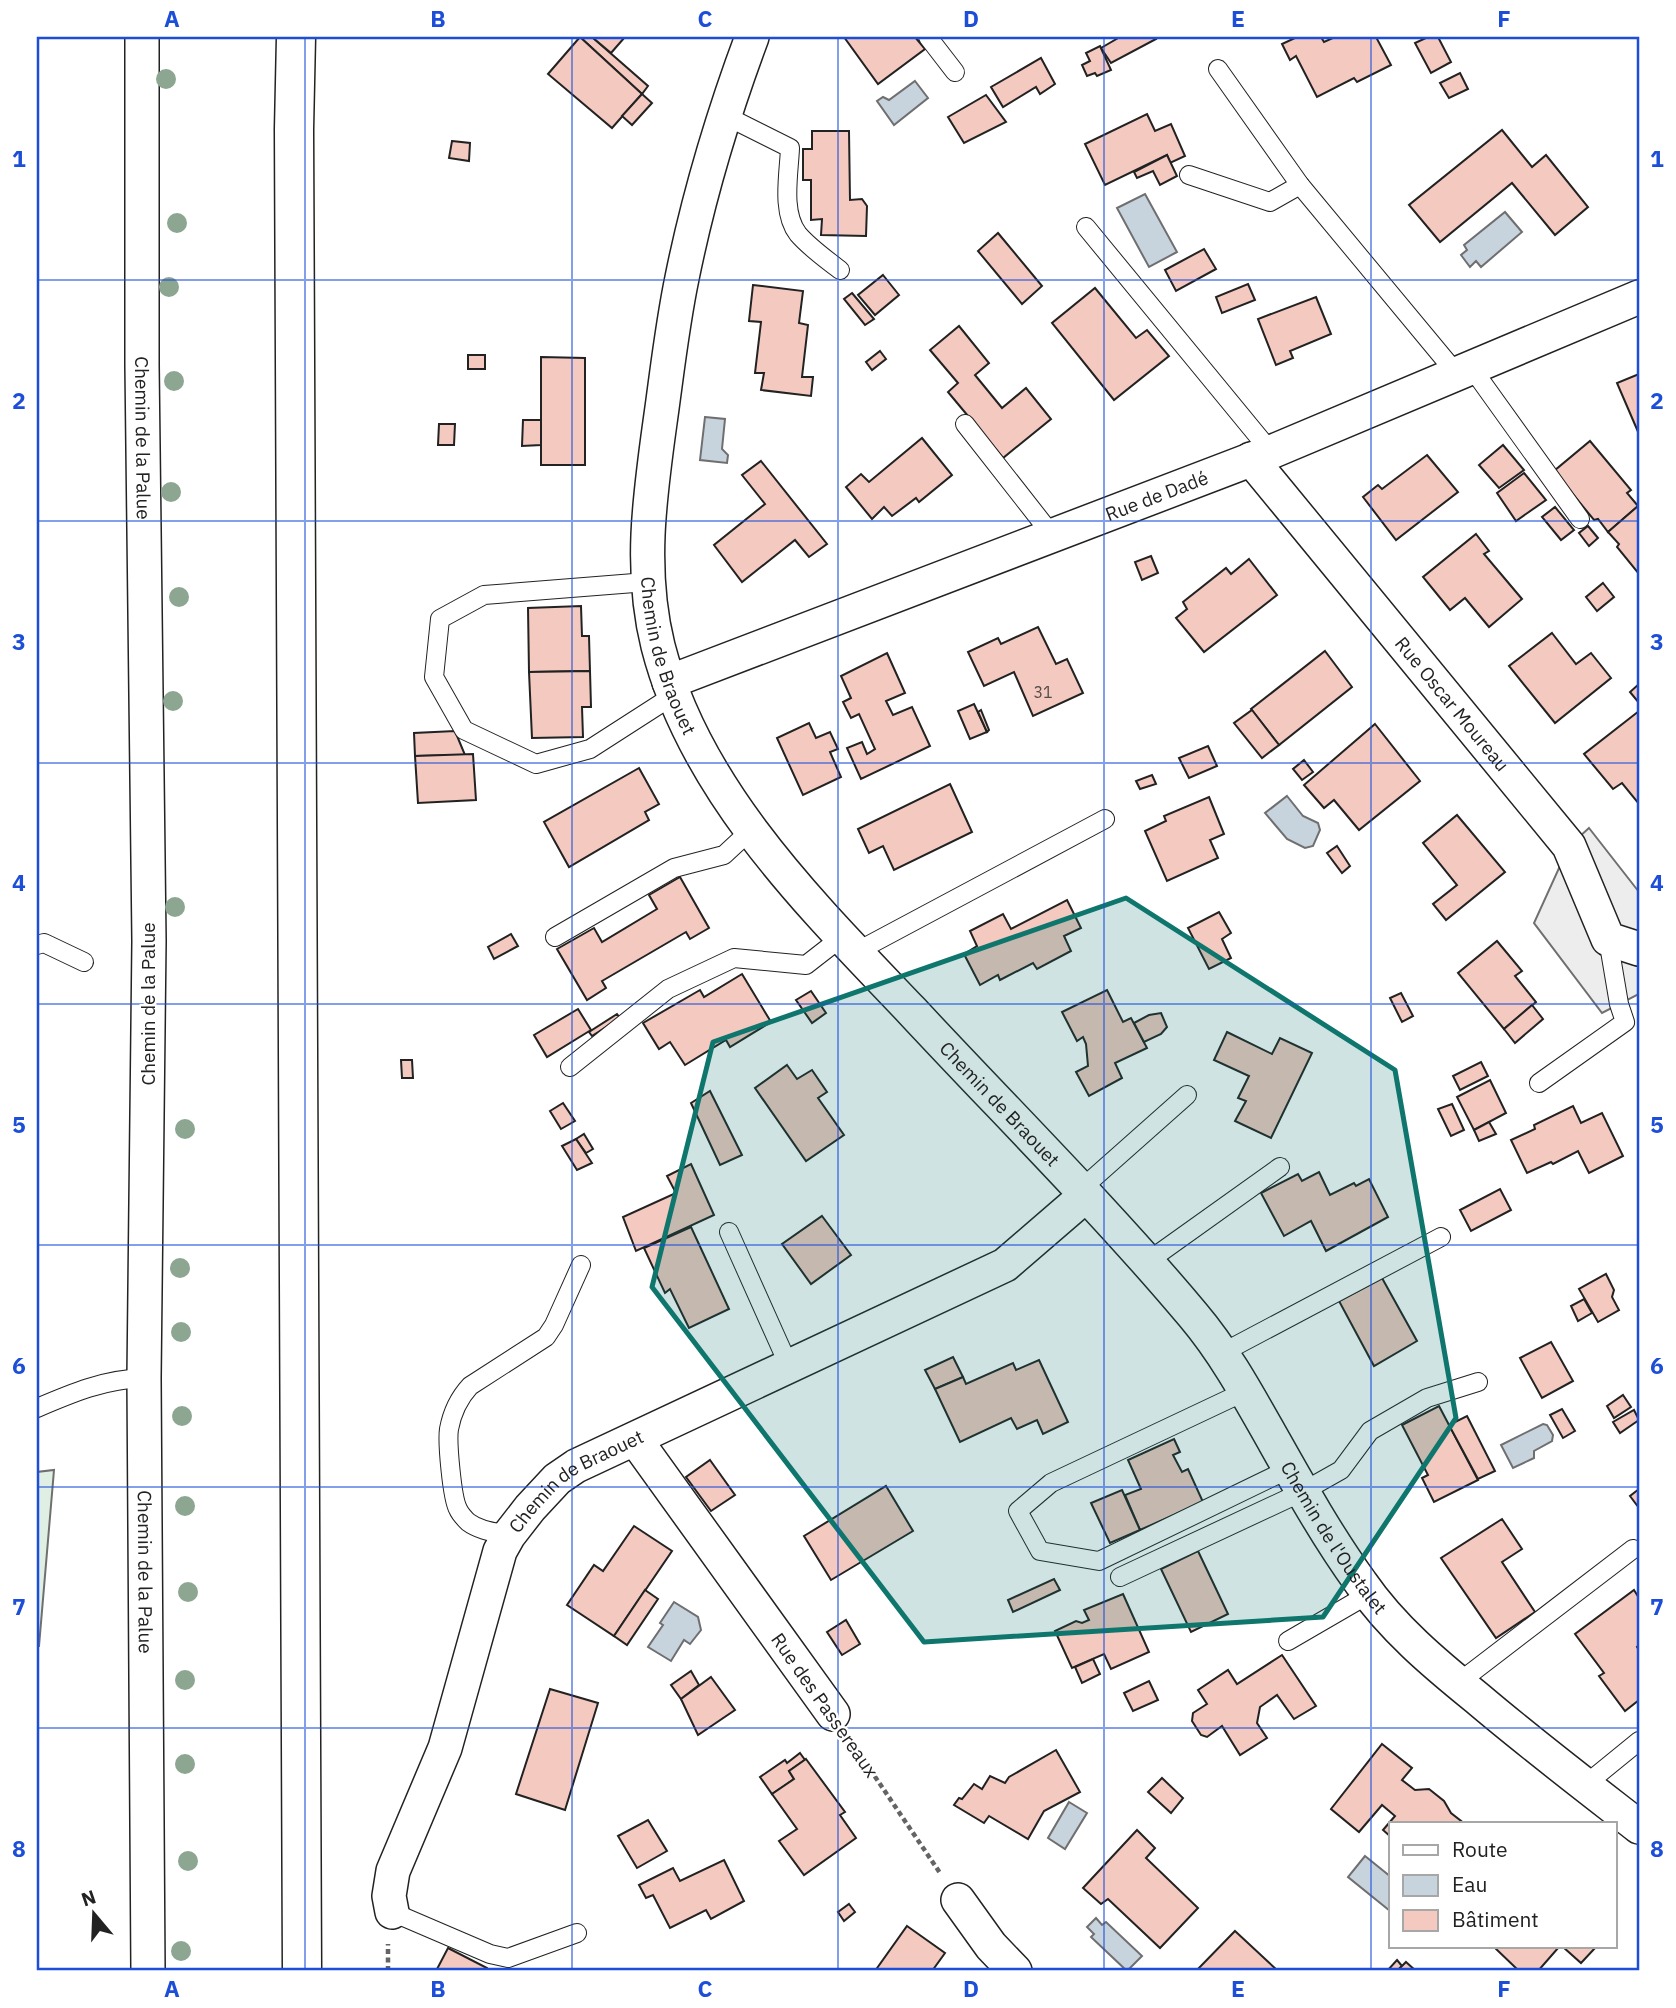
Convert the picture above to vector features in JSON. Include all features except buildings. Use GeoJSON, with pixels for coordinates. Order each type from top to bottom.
{"type":"FeatureCollection","features":[{"type":"Feature","properties":{"kind":"main road"},"geometry":{"type":"LineString","coordinates":[[294,37],[302,1971]]}},
{"type":"Feature","properties":{"kind":"street","name":"Chemin de la Palue"},"geometry":{"type":"LineString","coordinates":[[142,37],[142,365],[149,928],[144,1378],[148,1971]]}},
{"type":"Feature","properties":{"kind":"street","name":"Chemin de Braouet"},"geometry":{"type":"LineString","coordinates":[[392,1912],[388,1896],[393,1871],[446,1748],[500,1551],[509,1535],[556,1479],[576,1466],[1005,1265],[1083,1193],[849,944],[787,874],[752,829],[707,763],[672,689],[652,621],[647,582],[650,493],[681,279],[726,116],[752,37]]}},
{"type":"Feature","properties":{"kind":"street","name":"Rue de Dadé"},"geometry":{"type":"LineString","coordinates":[[672,689],[1052,535],[1261,455],[1639,297]]}},
{"type":"Feature","properties":{"kind":"street","name":"Rue Oscar Moureau"},"geometry":{"type":"LineString","coordinates":[[1261,455],[1569,846],[1608,939]]}},
{"type":"Feature","properties":{"kind":"street"},"geometry":{"type":"LineString","coordinates":[[1608,939],[1639,950]]}},
{"type":"Feature","properties":{"kind":"street","name":"Chemin de l'Oustalet"},"geometry":{"type":"LineString","coordinates":[[1083,1193],[1147,1262],[1222,1353],[1296,1480],[1369,1594],[1406,1636],[1458,1683],[1639,1827]]}},
{"type":"Feature","properties":{"kind":"street","name":"Rue des Passereaux"},"geometry":{"type":"LineString","coordinates":[[635,1439],[833,1714]]}},
{"type":"Feature","properties":{"kind":"street"},"geometry":{"type":"LineString","coordinates":[[958,1900],[991,1945],[1015,1971]]}},
{"type":"Feature","properties":{"kind":"lane"},"geometry":{"type":"LineString","coordinates":[[928,37],[955,72]]}},
{"type":"Feature","properties":{"kind":"lane"},"geometry":{"type":"LineString","coordinates":[[1218,69],[1300,185],[1464,370],[1580,519]]}},
{"type":"Feature","properties":{"kind":"lane"},"geometry":{"type":"LineString","coordinates":[[726,116],[790,148],[788,200],[791,222],[807,243],[840,270]]}},
{"type":"Feature","properties":{"kind":"lane"},"geometry":{"type":"LineString","coordinates":[[1189,175],[1270,202],[1300,185]]}},
{"type":"Feature","properties":{"kind":"lane"},"geometry":{"type":"LineString","coordinates":[[1086,227],[1261,455]]}},
{"type":"Feature","properties":{"kind":"lane"},"geometry":{"type":"LineString","coordinates":[[965,424],[1052,535]]}},
{"type":"Feature","properties":{"kind":"lane"},"geometry":{"type":"LineString","coordinates":[[647,582],[484,595],[440,619],[434,677],[464,730],[536,764],[590,749],[672,689]]}},
{"type":"Feature","properties":{"kind":"lane"},"geometry":{"type":"LineString","coordinates":[[570,1067],[668,989],[734,958],[806,965],[1105,819]]}},
{"type":"Feature","properties":{"kind":"lane"},"geometry":{"type":"LineString","coordinates":[[555,937],[674,868],[724,855],[752,829]]}},
{"type":"Feature","properties":{"kind":"lane"},"geometry":{"type":"LineString","coordinates":[[1539,1083],[1625,1022],[1619,1004],[1608,939]]}},
{"type":"Feature","properties":{"kind":"lane"},"geometry":{"type":"LineString","coordinates":[[37,945],[44,943],[84,962]]}},
{"type":"Feature","properties":{"kind":"lane"},"geometry":{"type":"LineString","coordinates":[[1083,1193],[1187,1094]]}},
{"type":"Feature","properties":{"kind":"lane"},"geometry":{"type":"LineString","coordinates":[[1147,1262],[1280,1167]]}},
{"type":"Feature","properties":{"kind":"lane"},"geometry":{"type":"LineString","coordinates":[[729,1233],[789,1366]]}},
{"type":"Feature","properties":{"kind":"lane"},"geometry":{"type":"LineString","coordinates":[[1222,1353],[1441,1237]]}},
{"type":"Feature","properties":{"kind":"lane"},"geometry":{"type":"LineString","coordinates":[[509,1535],[478,1529],[466,1520],[458,1509],[454,1493],[449,1432],[452,1418],[460,1397],[470,1386],[546,1337],[582,1265]]}},
{"type":"Feature","properties":{"kind":"lane"},"geometry":{"type":"LineString","coordinates":[[37,1408],[102,1383],[123,1378],[144,1378]]}},
{"type":"Feature","properties":{"kind":"lane"},"geometry":{"type":"LineString","coordinates":[[1246,1391],[1051,1483],[1018,1511],[1040,1551],[1099,1561],[1296,1480],[1341,1470],[1370,1431],[1427,1398],[1478,1382]]}},
{"type":"Feature","properties":{"kind":"lane"},"geometry":{"type":"LineString","coordinates":[[1120,1577],[1296,1480]]}},
{"type":"Feature","properties":{"kind":"lane"},"geometry":{"type":"LineString","coordinates":[[1458,1683],[1633,1549]]}},
{"type":"Feature","properties":{"kind":"lane"},"geometry":{"type":"LineString","coordinates":[[1288,1641],[1369,1594]]}},
{"type":"Feature","properties":{"kind":"lane"},"geometry":{"type":"LineString","coordinates":[[1585,1786],[1639,1741]]}},
{"type":"Feature","properties":{"kind":"lane"},"geometry":{"type":"LineString","coordinates":[[392,1912],[490,1954],[508,1958],[577,1933]]}},
{"type":"Feature","properties":{"kind":"path","name":"Rue des Passereaux"},"geometry":{"type":"LineString","coordinates":[[833,1714],[958,1900]]}},
{"type":"Feature","properties":{"kind":"highlighted area"},"geometry":{"type":"Polygon","coordinates":[[[1126,898],[1395,1070],[1456,1418],[1323,1617],[924,1642],[652,1287],[713,1042],[1126,898]]]}},
{"type":"Feature","properties":{"kind":"green space"},"geometry":{"type":"Polygon","coordinates":[[[54,1470],[39,1646],[37,1646],[37,1472],[54,1470]]]}},
{"type":"Feature","properties":{"kind":"shaded area"},"geometry":{"type":"Polygon","coordinates":[[[1589,828],[1639,892],[1639,994],[1602,1013],[1534,923],[1569,846],[1589,828]]]}},
{"type":"Feature","properties":{"kind":"water"},"geometry":{"type":"Polygon","coordinates":[[[915,81],[928,98],[894,125],[877,101],[883,97],[889,100],[915,81]]]}},
{"type":"Feature","properties":{"kind":"water"},"geometry":{"type":"Polygon","coordinates":[[[1145,194],[1177,252],[1149,267],[1117,208],[1145,194]]]}},
{"type":"Feature","properties":{"kind":"water"},"geometry":{"type":"Polygon","coordinates":[[[1505,212],[1522,232],[1481,267],[1476,261],[1470,267],[1461,255],[1467,250],[1464,245],[1505,212]]]}},
{"type":"Feature","properties":{"kind":"water"},"geometry":{"type":"Polygon","coordinates":[[[705,417],[725,419],[722,449],[728,455],[727,463],[700,460],[705,417]]]}},
{"type":"Feature","properties":{"kind":"water"},"geometry":{"type":"Polygon","coordinates":[[[1287,796],[1303,816],[1318,823],[1320,830],[1313,846],[1305,848],[1287,839],[1265,813],[1287,796]]]}},
{"type":"Feature","properties":{"kind":"water"},"geometry":{"type":"Polygon","coordinates":[[[1543,1424],[1547,1425],[1553,1435],[1552,1441],[1534,1451],[1534,1458],[1513,1468],[1501,1445],[1543,1424]]]}},
{"type":"Feature","properties":{"kind":"water"},"geometry":{"type":"Polygon","coordinates":[[[674,1602],[698,1617],[701,1630],[690,1644],[684,1640],[671,1661],[648,1647],[674,1602]]]}},
{"type":"Feature","properties":{"kind":"water"},"geometry":{"type":"Polygon","coordinates":[[[1069,1802],[1087,1813],[1065,1849],[1048,1838],[1069,1802]]]}},
{"type":"Feature","properties":{"kind":"water"},"geometry":{"type":"Polygon","coordinates":[[[1365,1856],[1389,1875],[1389,1910],[1348,1877],[1365,1856]]]}},
{"type":"Feature","properties":{"kind":"water"},"geometry":{"type":"Polygon","coordinates":[[[1096,1918],[1102,1925],[1106,1922],[1142,1956],[1127,1971],[1091,1937],[1094,1934],[1087,1927],[1096,1918]]]}}]}
